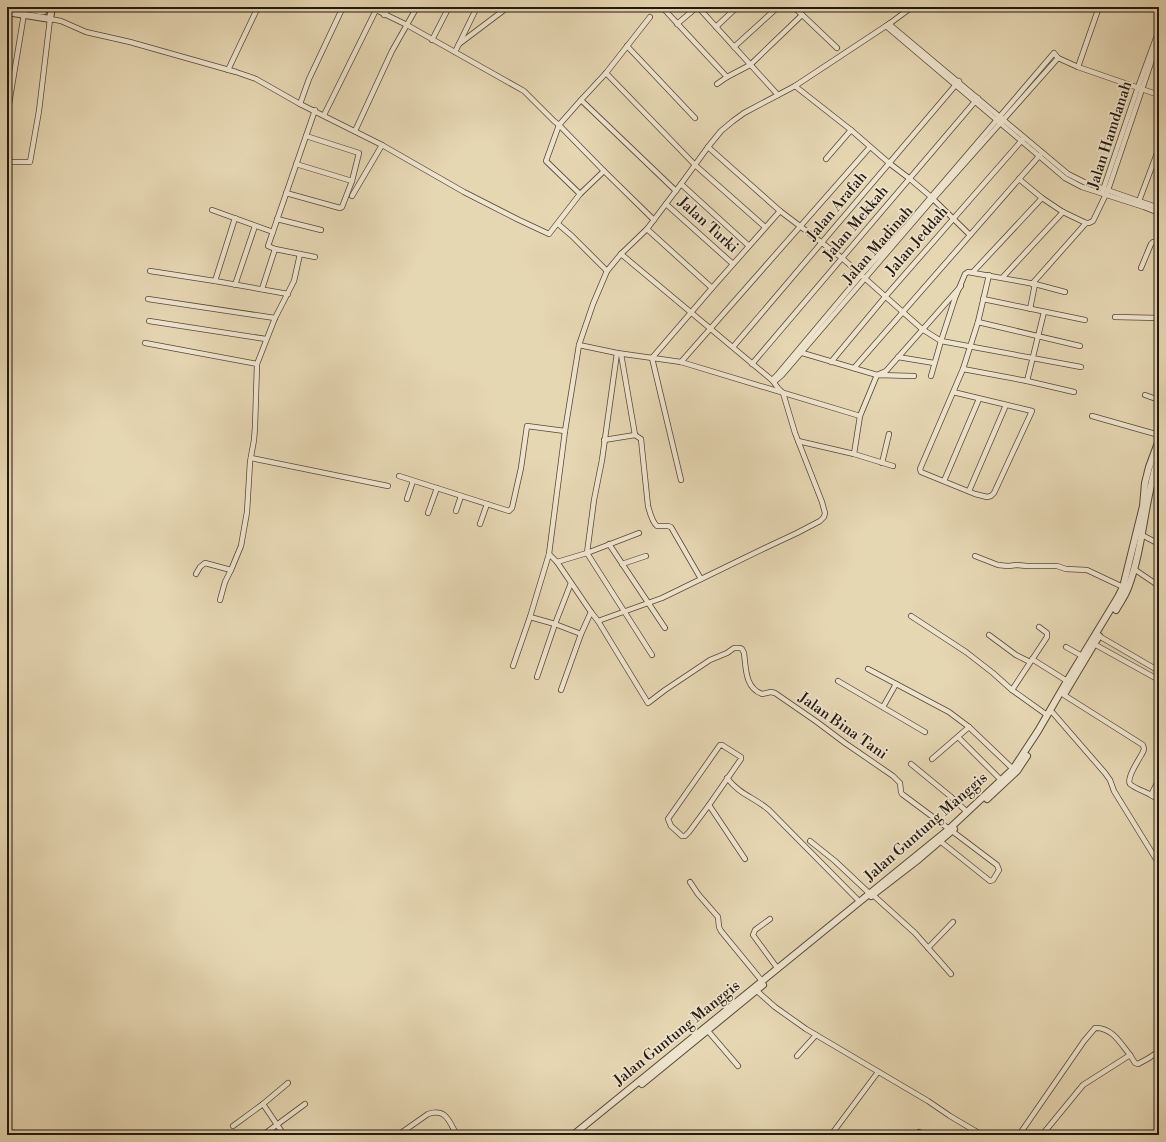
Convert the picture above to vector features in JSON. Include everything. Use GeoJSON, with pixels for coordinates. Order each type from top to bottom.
{"type":"FeatureCollection","features":[{"type":"Feature","properties":{"kind":"street"},"geometry":{"type":"LineString","coordinates":[[15,7],[44,12],[46,7]]}},
{"type":"Feature","properties":{"kind":"street"},"geometry":{"type":"LineString","coordinates":[[7,162],[30,162],[39,111],[52,7]]}},
{"type":"Feature","properties":{"kind":"street"},"geometry":{"type":"LineString","coordinates":[[228,70],[258,7]]}},
{"type":"Feature","properties":{"kind":"street"},"geometry":{"type":"LineString","coordinates":[[300,104],[309,79],[343,7]]}},
{"type":"Feature","properties":{"kind":"street"},"geometry":{"type":"LineString","coordinates":[[370,7],[524,91],[654,220]]}},
{"type":"Feature","properties":{"kind":"street"},"geometry":{"type":"LineString","coordinates":[[384,15],[388,7]]}},
{"type":"Feature","properties":{"kind":"street"},"geometry":{"type":"LineString","coordinates":[[355,131],[392,51],[417,7]]}},
{"type":"Feature","properties":{"kind":"street"},"geometry":{"type":"LineString","coordinates":[[432,40],[449,7]]}},
{"type":"Feature","properties":{"kind":"street"},"geometry":{"type":"LineString","coordinates":[[455,52],[477,7]]}},
{"type":"Feature","properties":{"kind":"street"},"geometry":{"type":"LineString","coordinates":[[662,7],[727,78]]}},
{"type":"Feature","properties":{"kind":"street"},"geometry":{"type":"LineString","coordinates":[[677,24],[698,7],[778,95]]}},
{"type":"Feature","properties":{"kind":"street"},"geometry":{"type":"LineString","coordinates":[[716,26],[737,7]]}},
{"type":"Feature","properties":{"kind":"street"},"geometry":{"type":"LineString","coordinates":[[734,47],[778,7]]}},
{"type":"Feature","properties":{"kind":"street"},"geometry":{"type":"LineString","coordinates":[[794,7],[837,48]]}},
{"type":"Feature","properties":{"kind":"street"},"geometry":{"type":"LineString","coordinates":[[1078,67],[1099,7]]}},
{"type":"Feature","properties":{"kind":"street"},"geometry":{"type":"LineString","coordinates":[[459,44],[506,8]]}},
{"type":"Feature","properties":{"kind":"street"},"geometry":{"type":"LineString","coordinates":[[513,666],[549,554],[565,431],[579,345],[593,304],[607,271],[621,254],[647,229],[721,131],[744,113],[795,86],[887,25],[909,8]]}},
{"type":"Feature","properties":{"kind":"street"},"geometry":{"type":"LineString","coordinates":[[324,115],[376,10]]}},
{"type":"Feature","properties":{"kind":"street"},"geometry":{"type":"LineString","coordinates":[[7,12],[61,21],[86,32],[130,42],[256,79],[300,104],[315,110],[382,145],[460,190],[549,234],[580,194],[604,171]]}},
{"type":"Feature","properties":{"kind":"street"},"geometry":{"type":"LineString","coordinates":[[7,116],[24,14]]}},
{"type":"Feature","properties":{"kind":"street"},"geometry":{"type":"LineString","coordinates":[[717,84],[750,64],[802,15]]}},
{"type":"Feature","properties":{"kind":"street"},"geometry":{"type":"LineString","coordinates":[[580,194],[546,161],[559,125],[606,73],[650,16]]}},
{"type":"Feature","properties":{"kind":"street"},"geometry":{"type":"LineString","coordinates":[[887,25],[1023,139],[1065,178],[1082,187],[1139,201],[1159,208]]}},
{"type":"Feature","properties":{"kind":"street","name":"Jalan Hamdanah"},"geometry":{"type":"LineString","coordinates":[[1033,284],[1086,223],[1089,223],[1092,220],[1102,200],[1159,30]]}},
{"type":"Feature","properties":{"kind":"street","name":"Jalan Hamdanah"},"geometry":{"type":"LineString","coordinates":[[1140,88],[1159,39]]}},
{"type":"Feature","properties":{"kind":"street"},"geometry":{"type":"LineString","coordinates":[[628,46],[695,118]]}},
{"type":"Feature","properties":{"kind":"street"},"geometry":{"type":"LineString","coordinates":[[1000,120],[1027,84],[1054,53],[1058,58],[1078,67],[1159,95]]}},
{"type":"Feature","properties":{"kind":"street"},"geometry":{"type":"LineString","coordinates":[[1000,120],[1033,87],[1058,58]]}},
{"type":"Feature","properties":{"kind":"street"},"geometry":{"type":"LineString","coordinates":[[606,73],[695,165],[765,228]]}},
{"type":"Feature","properties":{"kind":"street","name":"Jalan Arafah"},"geometry":{"type":"LineString","coordinates":[[733,347],[957,83]]}},
{"type":"Feature","properties":{"kind":"street"},"geometry":{"type":"LineString","coordinates":[[1027,84],[1033,87]]}},
{"type":"Feature","properties":{"kind":"street"},"geometry":{"type":"LineString","coordinates":[[795,86],[932,197],[970,234]]}},
{"type":"Feature","properties":{"kind":"street","name":"Jalan Mekkah"},"geometry":{"type":"LineString","coordinates":[[752,364],[910,179],[976,99]]}},
{"type":"Feature","properties":{"kind":"street"},"geometry":{"type":"LineString","coordinates":[[581,100],[676,191]]}},
{"type":"Feature","properties":{"kind":"street"},"geometry":{"type":"LineString","coordinates":[[315,110],[268,246],[275,249],[315,257]]}},
{"type":"Feature","properties":{"kind":"street","name":"Jalan Madinah"},"geometry":{"type":"LineString","coordinates":[[773,381],[906,225],[1000,120]]}},
{"type":"Feature","properties":{"kind":"street"},"geometry":{"type":"LineString","coordinates":[[826,158],[851,130]]}},
{"type":"Feature","properties":{"kind":"street"},"geometry":{"type":"LineString","coordinates":[[286,193],[342,208],[352,181],[359,153],[306,136]]}},
{"type":"Feature","properties":{"kind":"street","name":"Jalan Jeddah"},"geometry":{"type":"LineString","coordinates":[[831,362],[885,296],[1023,139]]}},
{"type":"Feature","properties":{"kind":"street"},"geometry":{"type":"LineString","coordinates":[[352,196],[382,145]]}},
{"type":"Feature","properties":{"kind":"street"},"geometry":{"type":"LineString","coordinates":[[708,147],[780,211],[842,258],[922,329],[941,341],[1081,367]]}},
{"type":"Feature","properties":{"kind":"street"},"geometry":{"type":"LineString","coordinates":[[680,362],[870,147]]}},
{"type":"Feature","properties":{"kind":"street"},"geometry":{"type":"LineString","coordinates":[[1139,201],[1159,148]]}},
{"type":"Feature","properties":{"kind":"street"},"geometry":{"type":"LineString","coordinates":[[854,368],[1040,154]]}},
{"type":"Feature","properties":{"kind":"street"},"geometry":{"type":"LineString","coordinates":[[296,164],[352,181]]}},
{"type":"Feature","properties":{"kind":"street"},"geometry":{"type":"LineString","coordinates":[[1019,179],[1042,198],[1063,212],[1086,223]]}},
{"type":"Feature","properties":{"kind":"street"},"geometry":{"type":"LineString","coordinates":[[681,184],[749,246]]}},
{"type":"Feature","properties":{"kind":"street"},"geometry":{"type":"LineString","coordinates":[[1105,192],[1159,213]]}},
{"type":"Feature","properties":{"kind":"street"},"geometry":{"type":"LineString","coordinates":[[973,272],[1042,198]]}},
{"type":"Feature","properties":{"kind":"street","name":"Jalan Turki"},"geometry":{"type":"LineString","coordinates":[[666,204],[733,264]]}},
{"type":"Feature","properties":{"kind":"street"},"geometry":{"type":"LineString","coordinates":[[212,210],[273,232]]}},
{"type":"Feature","properties":{"kind":"street"},"geometry":{"type":"LineString","coordinates":[[652,358],[780,211]]}},
{"type":"Feature","properties":{"kind":"street"},"geometry":{"type":"LineString","coordinates":[[1003,277],[1063,212]]}},
{"type":"Feature","properties":{"kind":"street"},"geometry":{"type":"LineString","coordinates":[[215,281],[235,218]]}},
{"type":"Feature","properties":{"kind":"street"},"geometry":{"type":"LineString","coordinates":[[277,219],[321,230]]}},
{"type":"Feature","properties":{"kind":"street"},"geometry":{"type":"LineString","coordinates":[[558,224],[607,271]]}},
{"type":"Feature","properties":{"kind":"street"},"geometry":{"type":"LineString","coordinates":[[236,285],[255,226]]}},
{"type":"Feature","properties":{"kind":"street"},"geometry":{"type":"LineString","coordinates":[[647,229],[712,288]]}},
{"type":"Feature","properties":{"kind":"street"},"geometry":{"type":"LineString","coordinates":[[1141,268],[1151,244],[1153,242],[1159,244]]}},
{"type":"Feature","properties":{"kind":"street"},"geometry":{"type":"LineString","coordinates":[[262,289],[275,249]]}},
{"type":"Feature","properties":{"kind":"street"},"geometry":{"type":"LineString","coordinates":[[220,600],[225,582],[241,546],[247,512],[255,427],[257,364],[275,318],[294,281],[300,254]]}},
{"type":"Feature","properties":{"kind":"street"},"geometry":{"type":"LineString","coordinates":[[549,554],[557,562],[590,612],[598,621],[662,598],[702,579],[820,521],[824,517],[825,513],[798,442],[783,393],[773,381],[621,254]]}},
{"type":"Feature","properties":{"kind":"street"},"geometry":{"type":"LineString","coordinates":[[150,271],[288,294]]}},
{"type":"Feature","properties":{"kind":"street"},"geometry":{"type":"LineString","coordinates":[[931,376],[955,298],[967,272],[970,271],[1003,277],[1065,292]]}},
{"type":"Feature","properties":{"kind":"street"},"geometry":{"type":"LineString","coordinates":[[953,392],[1032,410],[994,493],[991,496],[987,497],[969,491],[921,472],[920,469],[953,392],[963,369],[978,322],[989,275]]}},
{"type":"Feature","properties":{"kind":"street"},"geometry":{"type":"LineString","coordinates":[[1030,310],[1033,284]]}},
{"type":"Feature","properties":{"kind":"street"},"geometry":{"type":"LineString","coordinates":[[854,454],[860,416],[877,375],[886,371],[961,286]]}},
{"type":"Feature","properties":{"kind":"street"},"geometry":{"type":"LineString","coordinates":[[148,299],[275,318]]}},
{"type":"Feature","properties":{"kind":"street"},"geometry":{"type":"LineString","coordinates":[[983,299],[1030,310],[1085,320]]}},
{"type":"Feature","properties":{"kind":"street"},"geometry":{"type":"LineString","coordinates":[[1027,381],[1044,312]]}},
{"type":"Feature","properties":{"kind":"street"},"geometry":{"type":"LineString","coordinates":[[1115,317],[1159,318]]}},
{"type":"Feature","properties":{"kind":"street"},"geometry":{"type":"LineString","coordinates":[[149,321],[266,340]]}},
{"type":"Feature","properties":{"kind":"street"},"geometry":{"type":"LineString","coordinates":[[978,322],[1080,346]]}},
{"type":"Feature","properties":{"kind":"street"},"geometry":{"type":"LineString","coordinates":[[145,343],[257,364]]}},
{"type":"Feature","properties":{"kind":"street"},"geometry":{"type":"LineString","coordinates":[[579,345],[619,354],[680,362],[860,416]]}},
{"type":"Feature","properties":{"kind":"street"},"geometry":{"type":"LineString","coordinates":[[799,352],[877,375],[914,376]]}},
{"type":"Feature","properties":{"kind":"street"},"geometry":{"type":"LineString","coordinates":[[619,354],[635,435]]}},
{"type":"Feature","properties":{"kind":"street"},"geometry":{"type":"LineString","coordinates":[[619,354],[587,553],[652,655]]}},
{"type":"Feature","properties":{"kind":"street"},"geometry":{"type":"LineString","coordinates":[[898,357],[934,363]]}},
{"type":"Feature","properties":{"kind":"street"},"geometry":{"type":"LineString","coordinates":[[652,358],[681,480]]}},
{"type":"Feature","properties":{"kind":"street"},"geometry":{"type":"LineString","coordinates":[[963,369],[1027,381],[1074,392]]}},
{"type":"Feature","properties":{"kind":"street"},"geometry":{"type":"LineString","coordinates":[[1145,395],[1159,400]]}},
{"type":"Feature","properties":{"kind":"street"},"geometry":{"type":"LineString","coordinates":[[944,481],[979,399]]}},
{"type":"Feature","properties":{"kind":"street"},"geometry":{"type":"LineString","coordinates":[[969,491],[1006,405]]}},
{"type":"Feature","properties":{"kind":"street"},"geometry":{"type":"LineString","coordinates":[[1092,416],[1159,435]]}},
{"type":"Feature","properties":{"kind":"street"},"geometry":{"type":"LineString","coordinates":[[399,476],[509,512],[512,508],[521,468],[528,426],[565,431]]}},
{"type":"Feature","properties":{"kind":"street"},"geometry":{"type":"LineString","coordinates":[[882,463],[889,434]]}},
{"type":"Feature","properties":{"kind":"street"},"geometry":{"type":"LineString","coordinates":[[604,440],[635,435],[641,439],[648,506],[654,523],[657,526],[671,527],[702,579]]}},
{"type":"Feature","properties":{"kind":"street","name":"Jalan Guntung Manggis"},"geometry":{"type":"LineString","coordinates":[[573,1135],[950,830],[1017,771],[1067,681],[1123,587],[1143,506],[1145,483],[1159,440]]}},
{"type":"Feature","properties":{"kind":"street"},"geometry":{"type":"LineString","coordinates":[[798,442],[854,454],[893,466]]}},
{"type":"Feature","properties":{"kind":"street","name":"Jalan Guntung Manggis"},"geometry":{"type":"LineString","coordinates":[[579,1135],[708,1031],[778,968],[860,901],[940,841],[967,812],[1013,769],[1064,695],[1123,598],[1134,569],[1154,472],[1159,456]]}},
{"type":"Feature","properties":{"kind":"street"},"geometry":{"type":"LineString","coordinates":[[251,458],[388,486]]}},
{"type":"Feature","properties":{"kind":"street"},"geometry":{"type":"LineString","coordinates":[[407,499],[413,481]]}},
{"type":"Feature","properties":{"kind":"street"},"geometry":{"type":"LineString","coordinates":[[428,512],[437,488]]}},
{"type":"Feature","properties":{"kind":"street"},"geometry":{"type":"LineString","coordinates":[[456,511],[461,496]]}},
{"type":"Feature","properties":{"kind":"street"},"geometry":{"type":"LineString","coordinates":[[480,524],[487,504]]}},
{"type":"Feature","properties":{"kind":"street"},"geometry":{"type":"LineString","coordinates":[[557,562],[587,553],[639,533]]}},
{"type":"Feature","properties":{"kind":"street"},"geometry":{"type":"LineString","coordinates":[[1142,535],[1159,544]]}},
{"type":"Feature","properties":{"kind":"street"},"geometry":{"type":"LineString","coordinates":[[609,544],[665,628]]}},
{"type":"Feature","properties":{"kind":"street"},"geometry":{"type":"LineString","coordinates":[[622,564],[646,556]]}},
{"type":"Feature","properties":{"kind":"street"},"geometry":{"type":"LineString","coordinates":[[975,556],[998,565],[1057,566],[1066,569],[1087,570],[1123,587]]}},
{"type":"Feature","properties":{"kind":"street"},"geometry":{"type":"LineString","coordinates":[[196,574],[205,563],[231,570]]}},
{"type":"Feature","properties":{"kind":"street"},"geometry":{"type":"LineString","coordinates":[[1134,569],[1159,586]]}},
{"type":"Feature","properties":{"kind":"street"},"geometry":{"type":"LineString","coordinates":[[537,677],[571,583]]}},
{"type":"Feature","properties":{"kind":"street"},"geometry":{"type":"LineString","coordinates":[[561,690],[590,612]]}},
{"type":"Feature","properties":{"kind":"street"},"geometry":{"type":"LineString","coordinates":[[911,616],[966,652],[1012,690],[1050,714],[1105,773],[1159,864]]}},
{"type":"Feature","properties":{"kind":"street"},"geometry":{"type":"LineString","coordinates":[[530,617],[555,624],[581,634]]}},
{"type":"Feature","properties":{"kind":"street","name":"Jalan Bina Tani"},"geometry":{"type":"LineString","coordinates":[[598,621],[648,703],[710,660],[727,653],[734,648],[740,648],[743,651],[748,681],[752,688],[762,694],[771,692],[775,693],[889,773],[900,783],[902,794],[950,830]]}},
{"type":"Feature","properties":{"kind":"street"},"geometry":{"type":"LineString","coordinates":[[1012,690],[1048,635],[1048,633],[1039,627]]}},
{"type":"Feature","properties":{"kind":"street"},"geometry":{"type":"LineString","coordinates":[[989,635],[1016,655],[1031,660],[1067,681]]}},
{"type":"Feature","properties":{"kind":"street"},"geometry":{"type":"LineString","coordinates":[[1099,636],[1159,671]]}},
{"type":"Feature","properties":{"kind":"street"},"geometry":{"type":"LineString","coordinates":[[1094,644],[1159,680]]}},
{"type":"Feature","properties":{"kind":"street"},"geometry":{"type":"LineString","coordinates":[[1066,647],[1082,656]]}},
{"type":"Feature","properties":{"kind":"street"},"geometry":{"type":"LineString","coordinates":[[868,669],[949,712],[969,727],[1013,769]]}},
{"type":"Feature","properties":{"kind":"street"},"geometry":{"type":"LineString","coordinates":[[838,681],[925,732]]}},
{"type":"Feature","properties":{"kind":"street"},"geometry":{"type":"LineString","coordinates":[[883,707],[896,684]]}},
{"type":"Feature","properties":{"kind":"street"},"geometry":{"type":"LineString","coordinates":[[1064,695],[1143,745],[1143,752],[1130,776],[1129,781],[1131,785],[1159,800]]}},
{"type":"Feature","properties":{"kind":"street"},"geometry":{"type":"LineString","coordinates":[[932,759],[969,727]]}},
{"type":"Feature","properties":{"kind":"street"},"geometry":{"type":"LineString","coordinates":[[958,737],[1001,780]]}},
{"type":"Feature","properties":{"kind":"street"},"geometry":{"type":"LineString","coordinates":[[721,745],[741,758],[727,778],[709,805],[684,836],[678,833],[671,826],[668,819],[721,745]]}},
{"type":"Feature","properties":{"kind":"street"},"geometry":{"type":"LineString","coordinates":[[911,764],[967,812]]}},
{"type":"Feature","properties":{"kind":"street"},"geometry":{"type":"LineString","coordinates":[[727,778],[737,789],[769,810],[860,901]]}},
{"type":"Feature","properties":{"kind":"street"},"geometry":{"type":"LineString","coordinates":[[1150,795],[1159,779]]}},
{"type":"Feature","properties":{"kind":"street"},"geometry":{"type":"LineString","coordinates":[[709,805],[745,859]]}},
{"type":"Feature","properties":{"kind":"street"},"geometry":{"type":"LineString","coordinates":[[940,841],[990,881],[993,880],[998,870],[998,865],[950,830]]}},
{"type":"Feature","properties":{"kind":"street"},"geometry":{"type":"LineString","coordinates":[[810,840],[915,933],[951,974]]}},
{"type":"Feature","properties":{"kind":"street"},"geometry":{"type":"LineString","coordinates":[[690,882],[698,894],[718,917],[721,931],[759,986],[793,1020],[982,1135]]}},
{"type":"Feature","properties":{"kind":"street"},"geometry":{"type":"LineString","coordinates":[[770,919],[755,930],[753,935],[778,968]]}},
{"type":"Feature","properties":{"kind":"street"},"geometry":{"type":"LineString","coordinates":[[928,948],[953,922]]}},
{"type":"Feature","properties":{"kind":"street"},"geometry":{"type":"LineString","coordinates":[[1019,1135],[1084,1041],[1095,1028],[1102,1029],[1114,1035],[1135,1063],[1138,1064],[1159,1051]]}},
{"type":"Feature","properties":{"kind":"street"},"geometry":{"type":"LineString","coordinates":[[708,1031],[738,1066]]}},
{"type":"Feature","properties":{"kind":"street"},"geometry":{"type":"LineString","coordinates":[[797,1056],[816,1035]]}},
{"type":"Feature","properties":{"kind":"street"},"geometry":{"type":"LineString","coordinates":[[1042,1135],[1083,1085],[1130,1055]]}},
{"type":"Feature","properties":{"kind":"street"},"geometry":{"type":"LineString","coordinates":[[831,1135],[873,1081],[878,1072]]}},
{"type":"Feature","properties":{"kind":"street"},"geometry":{"type":"LineString","coordinates":[[233,1126],[288,1083]]}},
{"type":"Feature","properties":{"kind":"street"},"geometry":{"type":"LineString","coordinates":[[263,1104],[284,1135]]}},
{"type":"Feature","properties":{"kind":"street"},"geometry":{"type":"LineString","coordinates":[[263,1135],[305,1104]]}},
{"type":"Feature","properties":{"kind":"street"},"geometry":{"type":"LineString","coordinates":[[398,1135],[428,1114],[434,1112],[443,1113],[457,1135]]}},
{"type":"Feature","properties":{"kind":"street"},"geometry":{"type":"LineString","coordinates":[[969,1135],[975,1131]]}},
{"type":"Feature","properties":{"kind":"street"},"geometry":{"type":"LineString","coordinates":[[919,1132],[925,1135]]}}]}
